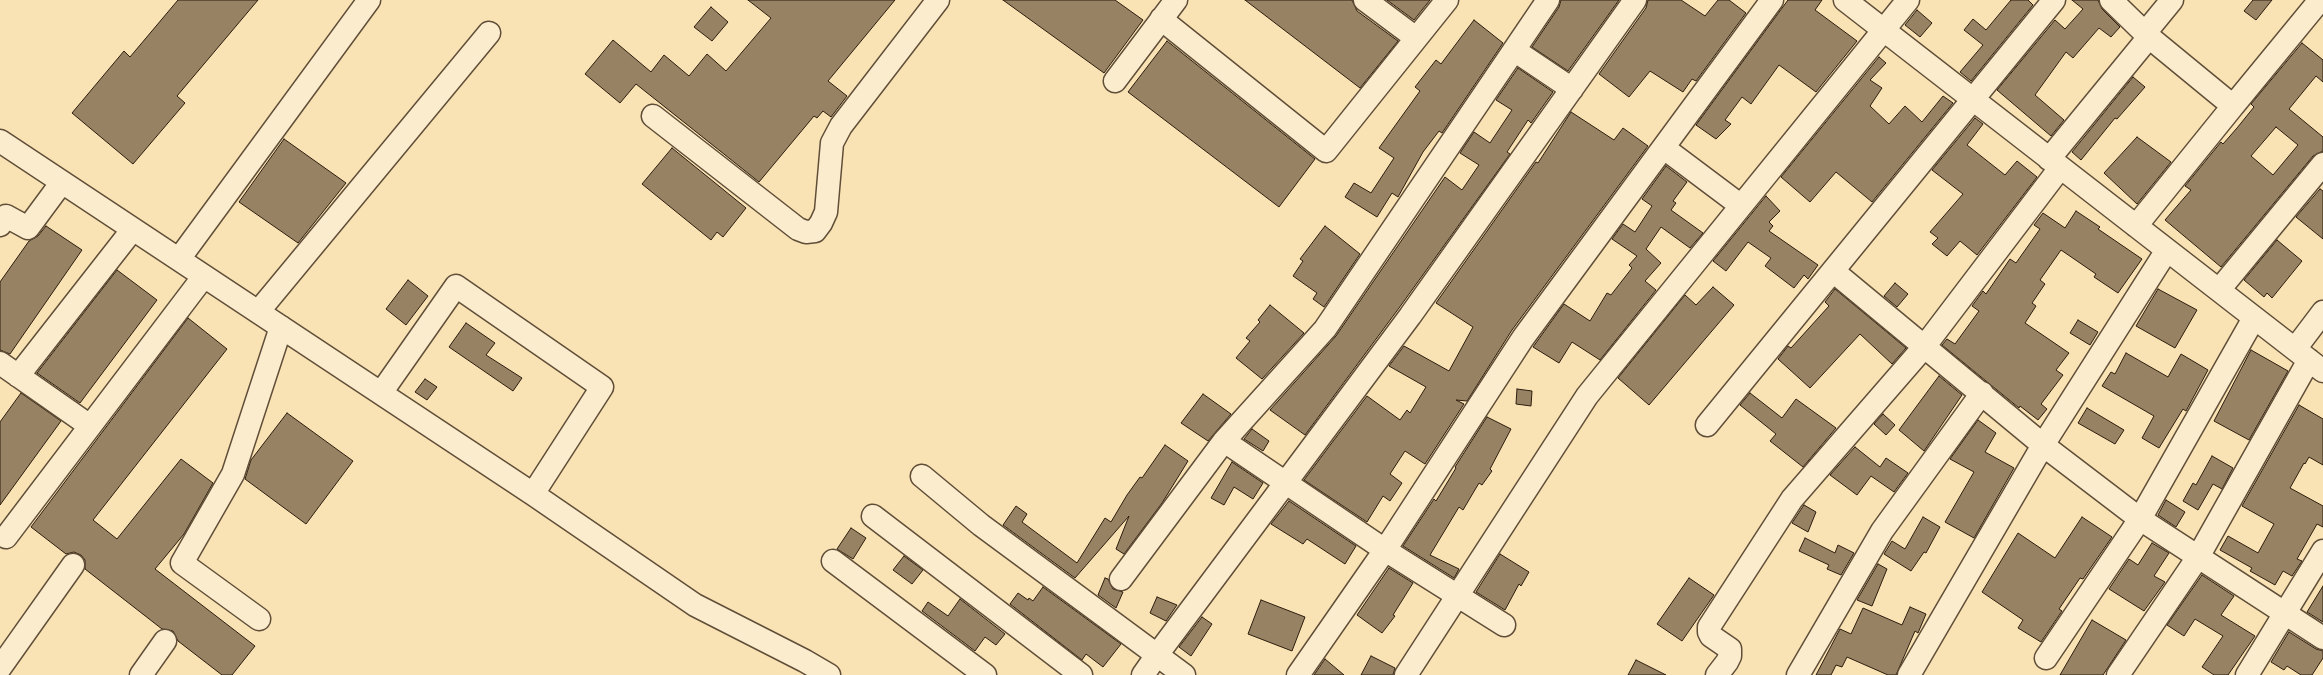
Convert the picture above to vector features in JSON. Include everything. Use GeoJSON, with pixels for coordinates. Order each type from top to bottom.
{"type":"FeatureCollection","features":[{"type":"Feature","properties":{"kind":"street"},"geometry":{"type":"LineString","coordinates":[[179,259],[369,0]]}},
{"type":"Feature","properties":{"kind":"street"},"geometry":{"type":"LineString","coordinates":[[653,116],[798,229],[806,232],[815,230],[826,212],[832,143],[841,126],[938,0]]}},
{"type":"Feature","properties":{"kind":"street"},"geometry":{"type":"LineString","coordinates":[[1115,81],[1176,0]]}},
{"type":"Feature","properties":{"kind":"street"},"geometry":{"type":"LineString","coordinates":[[1365,0],[1416,38]]}},
{"type":"Feature","properties":{"kind":"street"},"geometry":{"type":"LineString","coordinates":[[1162,19],[1326,151],[1447,0]]}},
{"type":"Feature","properties":{"kind":"street"},"geometry":{"type":"LineString","coordinates":[[1121,579],[1224,440],[1325,329],[1548,0]]}},
{"type":"Feature","properties":{"kind":"street"},"geometry":{"type":"LineString","coordinates":[[1143,675],[1410,316],[1635,0]]}},
{"type":"Feature","properties":{"kind":"street"},"geometry":{"type":"LineString","coordinates":[[1298,675],[1385,550],[1523,338],[1772,0]]}},
{"type":"Feature","properties":{"kind":"street"},"geometry":{"type":"LineString","coordinates":[[1845,0],[2309,360]]}},
{"type":"Feature","properties":{"kind":"street"},"geometry":{"type":"LineString","coordinates":[[1406,675],[1587,396],[1908,0]]}},
{"type":"Feature","properties":{"kind":"street"},"geometry":{"type":"LineString","coordinates":[[1707,425],[2054,0]]}},
{"type":"Feature","properties":{"kind":"street"},"geometry":{"type":"LineString","coordinates":[[2111,0],[2147,35],[2233,106]]}},
{"type":"Feature","properties":{"kind":"street"},"geometry":{"type":"LineString","coordinates":[[1717,675],[1727,662],[1730,649],[1712,636],[1709,627],[1796,494],[1924,347],[2172,0]]}},
{"type":"Feature","properties":{"kind":"street"},"geometry":{"type":"LineString","coordinates":[[2136,226],[2320,0]]}},
{"type":"Feature","properties":{"kind":"street"},"geometry":{"type":"LineString","coordinates":[[258,312],[489,34]]}},
{"type":"Feature","properties":{"kind":"street"},"geometry":{"type":"LineString","coordinates":[[1514,50],[1572,89]]}},
{"type":"Feature","properties":{"kind":"street"},"geometry":{"type":"LineString","coordinates":[[0,141],[533,494],[695,605],[808,668],[829,675]]}},
{"type":"Feature","properties":{"kind":"street"},"geometry":{"type":"LineString","coordinates":[[1664,148],[1740,205]]}},
{"type":"Feature","properties":{"kind":"street"},"geometry":{"type":"LineString","coordinates":[[2219,290],[2323,164]]}},
{"type":"Feature","properties":{"kind":"street"},"geometry":{"type":"LineString","coordinates":[[0,225],[6,216],[28,228],[62,182]]}},
{"type":"Feature","properties":{"kind":"street"},"geometry":{"type":"LineString","coordinates":[[18,376],[132,229]]}},
{"type":"Feature","properties":{"kind":"street"},"geometry":{"type":"LineString","coordinates":[[1909,675],[2043,446],[2167,250]]}},
{"type":"Feature","properties":{"kind":"street"},"geometry":{"type":"LineString","coordinates":[[1833,270],[1924,347],[1982,392],[2043,446],[2140,519],[2323,638]]}},
{"type":"Feature","properties":{"kind":"street"},"geometry":{"type":"LineString","coordinates":[[6,537],[204,276]]}},
{"type":"Feature","properties":{"kind":"street"},"geometry":{"type":"LineString","coordinates":[[381,393],[456,286],[602,387],[533,494]]}},
{"type":"Feature","properties":{"kind":"street"},"geometry":{"type":"LineString","coordinates":[[2118,675],[2198,557],[2309,360],[2323,312]]}},
{"type":"Feature","properties":{"kind":"street"},"geometry":{"type":"LineString","coordinates":[[2046,658],[2140,519],[2254,318]]}},
{"type":"Feature","properties":{"kind":"street"},"geometry":{"type":"LineString","coordinates":[[259,619],[182,563],[233,474],[281,327]]}},
{"type":"Feature","properties":{"kind":"street"},"geometry":{"type":"LineString","coordinates":[[0,363],[90,426]]}},
{"type":"Feature","properties":{"kind":"street"},"geometry":{"type":"LineString","coordinates":[[1798,675],[1870,551],[1982,392]]}},
{"type":"Feature","properties":{"kind":"street"},"geometry":{"type":"LineString","coordinates":[[1224,440],[1385,550],[1504,625]]}},
{"type":"Feature","properties":{"kind":"street"},"geometry":{"type":"LineString","coordinates":[[922,476],[981,525],[1184,675]]}},
{"type":"Feature","properties":{"kind":"street"},"geometry":{"type":"LineString","coordinates":[[873,516],[1081,675]]}},
{"type":"Feature","properties":{"kind":"street"},"geometry":{"type":"LineString","coordinates":[[2247,675],[2323,551]]}},
{"type":"Feature","properties":{"kind":"street"},"geometry":{"type":"LineString","coordinates":[[833,561],[986,675]]}},
{"type":"Feature","properties":{"kind":"street"},"geometry":{"type":"LineString","coordinates":[[0,668],[73,565]]}},
{"type":"Feature","properties":{"kind":"street"},"geometry":{"type":"LineString","coordinates":[[141,675],[165,640]]}},
{"type":"Feature","properties":{"kind":"building"},"geometry":{"type":"Polygon","coordinates":[[[178,0],[258,0],[177,96],[185,103],[133,164],[72,113],[124,51],[130,57],[178,0]]]}},
{"type":"Feature","properties":{"kind":"building"},"geometry":{"type":"Polygon","coordinates":[[[748,0],[895,0],[828,81],[847,96],[831,117],[823,111],[817,118],[814,116],[759,182],[636,84],[620,103],[585,74],[613,40],[651,72],[664,55],[689,76],[707,54],[726,71],[771,18],[748,0]]]}},
{"type":"Feature","properties":{"kind":"building"},"geometry":{"type":"Polygon","coordinates":[[[1003,0],[1115,0],[1143,20],[1104,73],[1003,0]]]}},
{"type":"Feature","properties":{"kind":"building"},"geometry":{"type":"Polygon","coordinates":[[[1245,0],[1352,0],[1357,11],[1398,41],[1360,88],[1245,0]]]}},
{"type":"Feature","properties":{"kind":"building"},"geometry":{"type":"Polygon","coordinates":[[[1387,0],[1430,0],[1414,20],[1387,0]]]}},
{"type":"Feature","properties":{"kind":"building"},"geometry":{"type":"Polygon","coordinates":[[[1561,0],[1619,0],[1568,71],[1532,47],[1559,7],[1561,0]]]}},
{"type":"Feature","properties":{"kind":"building"},"geometry":{"type":"Polygon","coordinates":[[[1648,0],[1681,0],[1705,16],[1718,0],[1729,0],[1746,13],[1696,81],[1692,79],[1683,92],[1650,71],[1629,97],[1599,74],[1646,8],[1648,0]]]}},
{"type":"Feature","properties":{"kind":"building"},"geometry":{"type":"Polygon","coordinates":[[[1788,0],[1822,0],[1815,10],[1857,41],[1816,92],[1779,65],[1751,104],[1742,97],[1725,120],[1731,124],[1716,139],[1696,125],[1788,0]]]}},
{"type":"Feature","properties":{"kind":"building"},"geometry":{"type":"Polygon","coordinates":[[[2011,0],[2028,0],[2033,5],[1971,81],[1960,72],[1983,45],[1964,30],[1973,19],[1986,30],[2011,0]]]}},
{"type":"Feature","properties":{"kind":"building"},"geometry":{"type":"Polygon","coordinates":[[[2072,0],[2098,0],[2102,9],[2120,27],[2111,37],[2099,28],[2073,58],[2066,52],[2035,95],[2064,120],[2051,136],[1997,90],[2055,20],[2065,29],[2083,9],[2072,0]]]}},
{"type":"Feature","properties":{"kind":"building"},"geometry":{"type":"Polygon","coordinates":[[[2253,0],[2272,0],[2256,20],[2244,11],[2253,0]]]}},
{"type":"Feature","properties":{"kind":"building"},"geometry":{"type":"Polygon","coordinates":[[[711,7],[728,22],[712,41],[694,27],[711,7]]]}},
{"type":"Feature","properties":{"kind":"building"},"geometry":{"type":"Polygon","coordinates":[[[1917,10],[1932,23],[1920,37],[1905,25],[1917,10]]]}},
{"type":"Feature","properties":{"kind":"building"},"geometry":{"type":"Polygon","coordinates":[[[1474,20],[1503,43],[1442,133],[1439,131],[1423,152],[1398,197],[1392,193],[1377,217],[1345,197],[1354,183],[1371,193],[1394,158],[1379,148],[1420,91],[1415,87],[1436,60],[1441,64],[1474,20]]]}},
{"type":"Feature","properties":{"kind":"building"},"geometry":{"type":"Polygon","coordinates":[[[1167,41],[1315,159],[1279,207],[1128,92],[1167,41]]]}},
{"type":"Feature","properties":{"kind":"building"},"geometry":{"type":"Polygon","coordinates":[[[2302,43],[2323,60],[2323,82],[2316,76],[2289,109],[2323,137],[2323,151],[2313,156],[2221,267],[2165,220],[2191,190],[2185,186],[2221,142],[2223,144],[2254,107],[2251,104],[2302,43]],[[2276,127],[2251,156],[2273,175],[2298,145],[2276,127]]]}},
{"type":"Feature","properties":{"kind":"building"},"geometry":{"type":"Polygon","coordinates":[[[1879,57],[1886,63],[1870,80],[1882,88],[1870,106],[1889,124],[1905,106],[1922,122],[1943,96],[1953,103],[1872,202],[1836,172],[1810,202],[1781,177],[1879,57]]]}},
{"type":"Feature","properties":{"kind":"building"},"geometry":{"type":"Polygon","coordinates":[[[1518,68],[1553,92],[1531,123],[1528,120],[1507,152],[1510,154],[1305,435],[1270,410],[1336,336],[1445,177],[1462,190],[1479,165],[1460,153],[1474,132],[1490,143],[1512,110],[1496,100],[1518,68]]]}},
{"type":"Feature","properties":{"kind":"building"},"geometry":{"type":"Polygon","coordinates":[[[2133,77],[2145,87],[2117,119],[2115,118],[2081,160],[2072,152],[2133,77]]]}},
{"type":"Feature","properties":{"kind":"building"},"geometry":{"type":"Polygon","coordinates":[[[1571,112],[1614,140],[1623,128],[1648,146],[1512,330],[1467,401],[1456,400],[1464,404],[1425,464],[1405,451],[1390,474],[1402,483],[1390,501],[1383,496],[1367,522],[1304,480],[1367,396],[1400,420],[1407,410],[1410,413],[1426,387],[1389,366],[1404,346],[1449,371],[1473,327],[1436,303],[1536,162],[1538,163],[1571,112]]]}},
{"type":"Feature","properties":{"kind":"building"},"geometry":{"type":"Polygon","coordinates":[[[1975,118],[1983,124],[1967,145],[2005,175],[2017,161],[2037,177],[1977,255],[1960,241],[1947,256],[1932,244],[1938,238],[1930,232],[1963,194],[1932,170],[1975,118]]]}},
{"type":"Feature","properties":{"kind":"building"},"geometry":{"type":"Polygon","coordinates":[[[2137,137],[2171,162],[2137,204],[2104,173],[2137,137]]]}},
{"type":"Feature","properties":{"kind":"building"},"geometry":{"type":"Polygon","coordinates":[[[284,139],[346,183],[298,243],[239,202],[284,139]]]}},
{"type":"Feature","properties":{"kind":"building"},"geometry":{"type":"Polygon","coordinates":[[[672,148],[746,208],[723,237],[717,232],[711,240],[642,184],[672,148]]]}},
{"type":"Feature","properties":{"kind":"building"},"geometry":{"type":"Polygon","coordinates":[[[1666,166],[1687,182],[1673,201],[1676,203],[1671,210],[1703,233],[1690,248],[1661,227],[1646,249],[1661,263],[1645,281],[1656,290],[1600,360],[1572,342],[1559,363],[1533,347],[1564,304],[1590,321],[1607,293],[1611,295],[1632,268],[1629,265],[1637,256],[1612,239],[1623,224],[1635,232],[1652,206],[1642,199],[1666,166]]]}},
{"type":"Feature","properties":{"kind":"building"},"geometry":{"type":"Polygon","coordinates":[[[2320,189],[2323,191],[2323,239],[2296,217],[2320,189]]]}},
{"type":"Feature","properties":{"kind":"building"},"geometry":{"type":"Polygon","coordinates":[[[1766,196],[1780,211],[1769,222],[1773,226],[1769,231],[1818,265],[1808,279],[1804,275],[1794,288],[1765,266],[1771,258],[1748,242],[1726,271],[1713,261],[1766,196]]]}},
{"type":"Feature","properties":{"kind":"building"},"geometry":{"type":"Polygon","coordinates":[[[2076,211],[2100,227],[2098,229],[2142,259],[2118,293],[2094,277],[2096,274],[2061,250],[2040,280],[2045,284],[2032,303],[2036,306],[2025,323],[2069,353],[2056,370],[2063,375],[2041,404],[2047,409],[2038,420],[2020,406],[2019,408],[1942,345],[1947,339],[1955,344],[1979,311],[1972,306],[1983,291],[1986,294],[2010,259],[2016,263],[2040,229],[2034,225],[2043,213],[2065,228],[2076,211]]]}},
{"type":"Feature","properties":{"kind":"building"},"geometry":{"type":"Polygon","coordinates":[[[46,226],[82,250],[10,354],[0,350],[0,282],[29,241],[38,236],[46,226]]]}},
{"type":"Feature","properties":{"kind":"building"},"geometry":{"type":"Polygon","coordinates":[[[1325,226],[1360,254],[1324,307],[1313,299],[1317,293],[1293,276],[1303,261],[1300,259],[1325,226]]]}},
{"type":"Feature","properties":{"kind":"building"},"geometry":{"type":"Polygon","coordinates":[[[2277,240],[2302,261],[2272,298],[2267,293],[2264,297],[2244,280],[2277,240]]]}},
{"type":"Feature","properties":{"kind":"building"},"geometry":{"type":"Polygon","coordinates":[[[117,270],[157,300],[80,403],[37,373],[117,270]]]}},
{"type":"Feature","properties":{"kind":"building"},"geometry":{"type":"Polygon","coordinates":[[[408,280],[428,296],[406,325],[386,309],[408,280]]]}},
{"type":"Feature","properties":{"kind":"building"},"geometry":{"type":"Polygon","coordinates":[[[1895,283],[1908,294],[1897,307],[1884,296],[1895,283]]]}},
{"type":"Feature","properties":{"kind":"building"},"geometry":{"type":"Polygon","coordinates":[[[1713,287],[1734,305],[1649,405],[1618,378],[1685,295],[1696,305],[1713,287]]]}},
{"type":"Feature","properties":{"kind":"building"},"geometry":{"type":"Polygon","coordinates":[[[1835,289],[1906,348],[1892,364],[1860,334],[1810,388],[1778,359],[1788,346],[1791,348],[1829,306],[1825,302],[1835,289]]]}},
{"type":"Feature","properties":{"kind":"building"},"geometry":{"type":"Polygon","coordinates":[[[2158,289],[2197,310],[2175,348],[2136,326],[2158,289]]]}},
{"type":"Feature","properties":{"kind":"building"},"geometry":{"type":"Polygon","coordinates":[[[1270,305],[1304,333],[1262,379],[1236,358],[1250,341],[1246,338],[1260,322],[1258,320],[1270,305]]]}},
{"type":"Feature","properties":{"kind":"building"},"geometry":{"type":"Polygon","coordinates":[[[188,318],[227,349],[93,520],[117,539],[181,459],[213,483],[184,534],[155,569],[255,646],[232,675],[222,675],[178,641],[173,631],[162,629],[85,569],[85,560],[81,555],[74,552],[66,554],[31,527],[188,318]]]}},
{"type":"Feature","properties":{"kind":"building"},"geometry":{"type":"Polygon","coordinates":[[[2078,320],[2098,332],[2090,345],[2070,333],[2078,320]]]}},
{"type":"Feature","properties":{"kind":"building"},"geometry":{"type":"Polygon","coordinates":[[[466,323],[495,343],[486,355],[522,378],[513,391],[449,347],[466,323]]]}},
{"type":"Feature","properties":{"kind":"building"},"geometry":{"type":"Polygon","coordinates":[[[2251,350],[2288,371],[2249,440],[2214,421],[2251,350]]]}},
{"type":"Feature","properties":{"kind":"building"},"geometry":{"type":"Polygon","coordinates":[[[2126,353],[2168,377],[2181,354],[2208,370],[2186,411],[2183,409],[2159,448],[2142,438],[2154,416],[2102,386],[2111,372],[2115,374],[2126,353]]]}},
{"type":"Feature","properties":{"kind":"building"},"geometry":{"type":"Polygon","coordinates":[[[1939,376],[1962,395],[1924,451],[1899,430],[1939,376]]]}},
{"type":"Feature","properties":{"kind":"building"},"geometry":{"type":"Polygon","coordinates":[[[425,379],[437,387],[427,400],[415,392],[425,379]]]}},
{"type":"Feature","properties":{"kind":"building"},"geometry":{"type":"Polygon","coordinates":[[[1517,389],[1532,391],[1531,406],[1516,404],[1517,389]]]}},
{"type":"Feature","properties":{"kind":"building"},"geometry":{"type":"Polygon","coordinates":[[[21,393],[61,421],[0,505],[0,422],[21,393]]]}},
{"type":"Feature","properties":{"kind":"building"},"geometry":{"type":"Polygon","coordinates":[[[1750,393],[1782,418],[1796,399],[1836,428],[1803,467],[1770,441],[1776,434],[1740,405],[1750,393]]]}},
{"type":"Feature","properties":{"kind":"building"},"geometry":{"type":"Polygon","coordinates":[[[1203,394],[1231,414],[1208,441],[1181,423],[1203,394]]]}},
{"type":"Feature","properties":{"kind":"building"},"geometry":{"type":"Polygon","coordinates":[[[2299,405],[2323,419],[2323,465],[2309,457],[2290,488],[2323,506],[2323,527],[2317,524],[2297,559],[2302,561],[2292,576],[2283,571],[2275,585],[2250,571],[2252,568],[2220,550],[2228,536],[2258,553],[2274,524],[2242,506],[2299,405]]]}},
{"type":"Feature","properties":{"kind":"building"},"geometry":{"type":"Polygon","coordinates":[[[2087,408],[2124,430],[2115,444],[2078,423],[2087,408]]]}},
{"type":"Feature","properties":{"kind":"building"},"geometry":{"type":"Polygon","coordinates":[[[287,413],[353,461],[306,524],[245,479],[251,460],[287,413]]]}},
{"type":"Feature","properties":{"kind":"building"},"geometry":{"type":"Polygon","coordinates":[[[1883,414],[1895,425],[1886,435],[1874,424],[1883,414]]]}},
{"type":"Feature","properties":{"kind":"building"},"geometry":{"type":"Polygon","coordinates":[[[1487,417],[1511,429],[1490,469],[1492,471],[1482,485],[1479,483],[1463,510],[1459,507],[1430,555],[1459,569],[1454,578],[1403,546],[1434,499],[1436,501],[1487,417]]]}},
{"type":"Feature","properties":{"kind":"building"},"geometry":{"type":"Polygon","coordinates":[[[1978,420],[1996,433],[1985,452],[2014,468],[1974,538],[1945,522],[1974,472],[1950,459],[1978,420]]]}},
{"type":"Feature","properties":{"kind":"building"},"geometry":{"type":"Polygon","coordinates":[[[1252,429],[1269,441],[1263,451],[1244,439],[1252,429]]]}},
{"type":"Feature","properties":{"kind":"building"},"geometry":{"type":"Polygon","coordinates":[[[1165,445],[1188,461],[1162,503],[1124,554],[1116,549],[1129,516],[1075,578],[1003,525],[1016,506],[1027,514],[1022,522],[1077,563],[1105,518],[1111,522],[1127,495],[1140,477],[1142,478],[1165,445]]]}},
{"type":"Feature","properties":{"kind":"building"},"geometry":{"type":"Polygon","coordinates":[[[1855,447],[1880,467],[1886,458],[1908,473],[1894,492],[1871,476],[1857,495],[1830,475],[1855,447]]]}},
{"type":"Feature","properties":{"kind":"building"},"geometry":{"type":"Polygon","coordinates":[[[2212,456],[2233,468],[2222,489],[2213,484],[2198,510],[2183,501],[2193,483],[2196,485],[2212,456]]]}},
{"type":"Feature","properties":{"kind":"building"},"geometry":{"type":"Polygon","coordinates":[[[1232,462],[1263,483],[1253,499],[1234,487],[1224,505],[1211,498],[1232,462]]]}},
{"type":"Feature","properties":{"kind":"building"},"geometry":{"type":"Polygon","coordinates":[[[2166,500],[2185,512],[2176,527],[2158,515],[2166,500]]]}},
{"type":"Feature","properties":{"kind":"building"},"geometry":{"type":"Polygon","coordinates":[[[1289,501],[1356,546],[1345,564],[1307,539],[1303,544],[1271,524],[1289,501]]]}},
{"type":"Feature","properties":{"kind":"building"},"geometry":{"type":"Polygon","coordinates":[[[1804,505],[1816,512],[1808,532],[1792,523],[1804,505]]]}},
{"type":"Feature","properties":{"kind":"building"},"geometry":{"type":"Polygon","coordinates":[[[1923,517],[1940,527],[1926,553],[1924,552],[1911,571],[1884,554],[1892,541],[1905,549],[1923,517]]]}},
{"type":"Feature","properties":{"kind":"building"},"geometry":{"type":"Polygon","coordinates":[[[2082,517],[2112,537],[2083,579],[2080,578],[2059,609],[2062,611],[2041,642],[2018,628],[2023,620],[1982,592],[2018,533],[2055,558],[2082,517]]]}},
{"type":"Feature","properties":{"kind":"building"},"geometry":{"type":"Polygon","coordinates":[[[851,528],[866,538],[853,559],[837,549],[851,528]]]}},
{"type":"Feature","properties":{"kind":"building"},"geometry":{"type":"Polygon","coordinates":[[[1805,538],[1835,553],[1838,545],[1854,553],[1841,575],[1827,569],[1829,565],[1799,551],[1805,538]]]}},
{"type":"Feature","properties":{"kind":"building"},"geometry":{"type":"Polygon","coordinates":[[[2152,543],[2169,553],[2154,576],[2165,582],[2144,611],[2109,589],[2129,559],[2138,565],[2152,543]]]}},
{"type":"Feature","properties":{"kind":"building"},"geometry":{"type":"Polygon","coordinates":[[[1500,554],[1529,572],[1521,586],[1519,584],[1505,610],[1476,592],[1500,554]]]}},
{"type":"Feature","properties":{"kind":"building"},"geometry":{"type":"Polygon","coordinates":[[[904,556],[923,570],[912,584],[893,570],[904,556]]]}},
{"type":"Feature","properties":{"kind":"building"},"geometry":{"type":"Polygon","coordinates":[[[1878,564],[1887,569],[1872,606],[1857,600],[1878,564]]]}},
{"type":"Feature","properties":{"kind":"building"},"geometry":{"type":"Polygon","coordinates":[[[1389,568],[1413,583],[1393,615],[1395,616],[1382,633],[1357,615],[1389,568]]]}},
{"type":"Feature","properties":{"kind":"building"},"geometry":{"type":"Polygon","coordinates":[[[2202,575],[2234,596],[2221,615],[2255,636],[2228,675],[2214,675],[2202,667],[2223,636],[2195,619],[2184,636],[2167,625],[2202,575]]]}},
{"type":"Feature","properties":{"kind":"building"},"geometry":{"type":"Polygon","coordinates":[[[1105,578],[1108,579],[1113,589],[1123,592],[1116,608],[1098,595],[1105,578]]]}},
{"type":"Feature","properties":{"kind":"building"},"geometry":{"type":"Polygon","coordinates":[[[1689,578],[1714,595],[1682,641],[1657,624],[1689,578]]]}},
{"type":"Feature","properties":{"kind":"building"},"geometry":{"type":"Polygon","coordinates":[[[2323,586],[2323,622],[2307,612],[2323,586]]]}},
{"type":"Feature","properties":{"kind":"building"},"geometry":{"type":"Polygon","coordinates":[[[1043,587],[1121,644],[1103,667],[1086,654],[1082,660],[1010,604],[1018,593],[1033,601],[1043,587]]]}},
{"type":"Feature","properties":{"kind":"building"},"geometry":{"type":"Polygon","coordinates":[[[1157,597],[1177,605],[1166,621],[1150,613],[1157,597]]]}},
{"type":"Feature","properties":{"kind":"building"},"geometry":{"type":"Polygon","coordinates":[[[960,599],[1005,634],[996,645],[985,637],[975,651],[922,611],[928,602],[948,616],[960,599]]]}},
{"type":"Feature","properties":{"kind":"building"},"geometry":{"type":"Polygon","coordinates":[[[1261,600],[1305,617],[1292,651],[1248,634],[1261,600]]]}},
{"type":"Feature","properties":{"kind":"building"},"geometry":{"type":"Polygon","coordinates":[[[1910,607],[1926,614],[1918,633],[1915,631],[1896,675],[1888,675],[1847,657],[1842,667],[1836,665],[1831,675],[1816,675],[1840,629],[1851,634],[1863,608],[1902,625],[1910,607]]]}},
{"type":"Feature","properties":{"kind":"building"},"geometry":{"type":"Polygon","coordinates":[[[1202,617],[1212,624],[1191,656],[1179,647],[1202,617]]]}},
{"type":"Feature","properties":{"kind":"building"},"geometry":{"type":"Polygon","coordinates":[[[2092,620],[2126,640],[2103,675],[2060,675],[2092,620]]]}},
{"type":"Feature","properties":{"kind":"building"},"geometry":{"type":"Polygon","coordinates":[[[2289,632],[2316,649],[2323,651],[2323,658],[2312,675],[2301,675],[2287,666],[2284,670],[2271,662],[2289,632]]]}},
{"type":"Feature","properties":{"kind":"building"},"geometry":{"type":"Polygon","coordinates":[[[1371,656],[1395,668],[1393,675],[1361,675],[1371,656]]]}},
{"type":"Feature","properties":{"kind":"building"},"geometry":{"type":"Polygon","coordinates":[[[1325,659],[1344,675],[1314,675],[1325,659]]]}},
{"type":"Feature","properties":{"kind":"building"},"geometry":{"type":"Polygon","coordinates":[[[1636,660],[1666,675],[1628,675],[1636,660]]]}}]}
